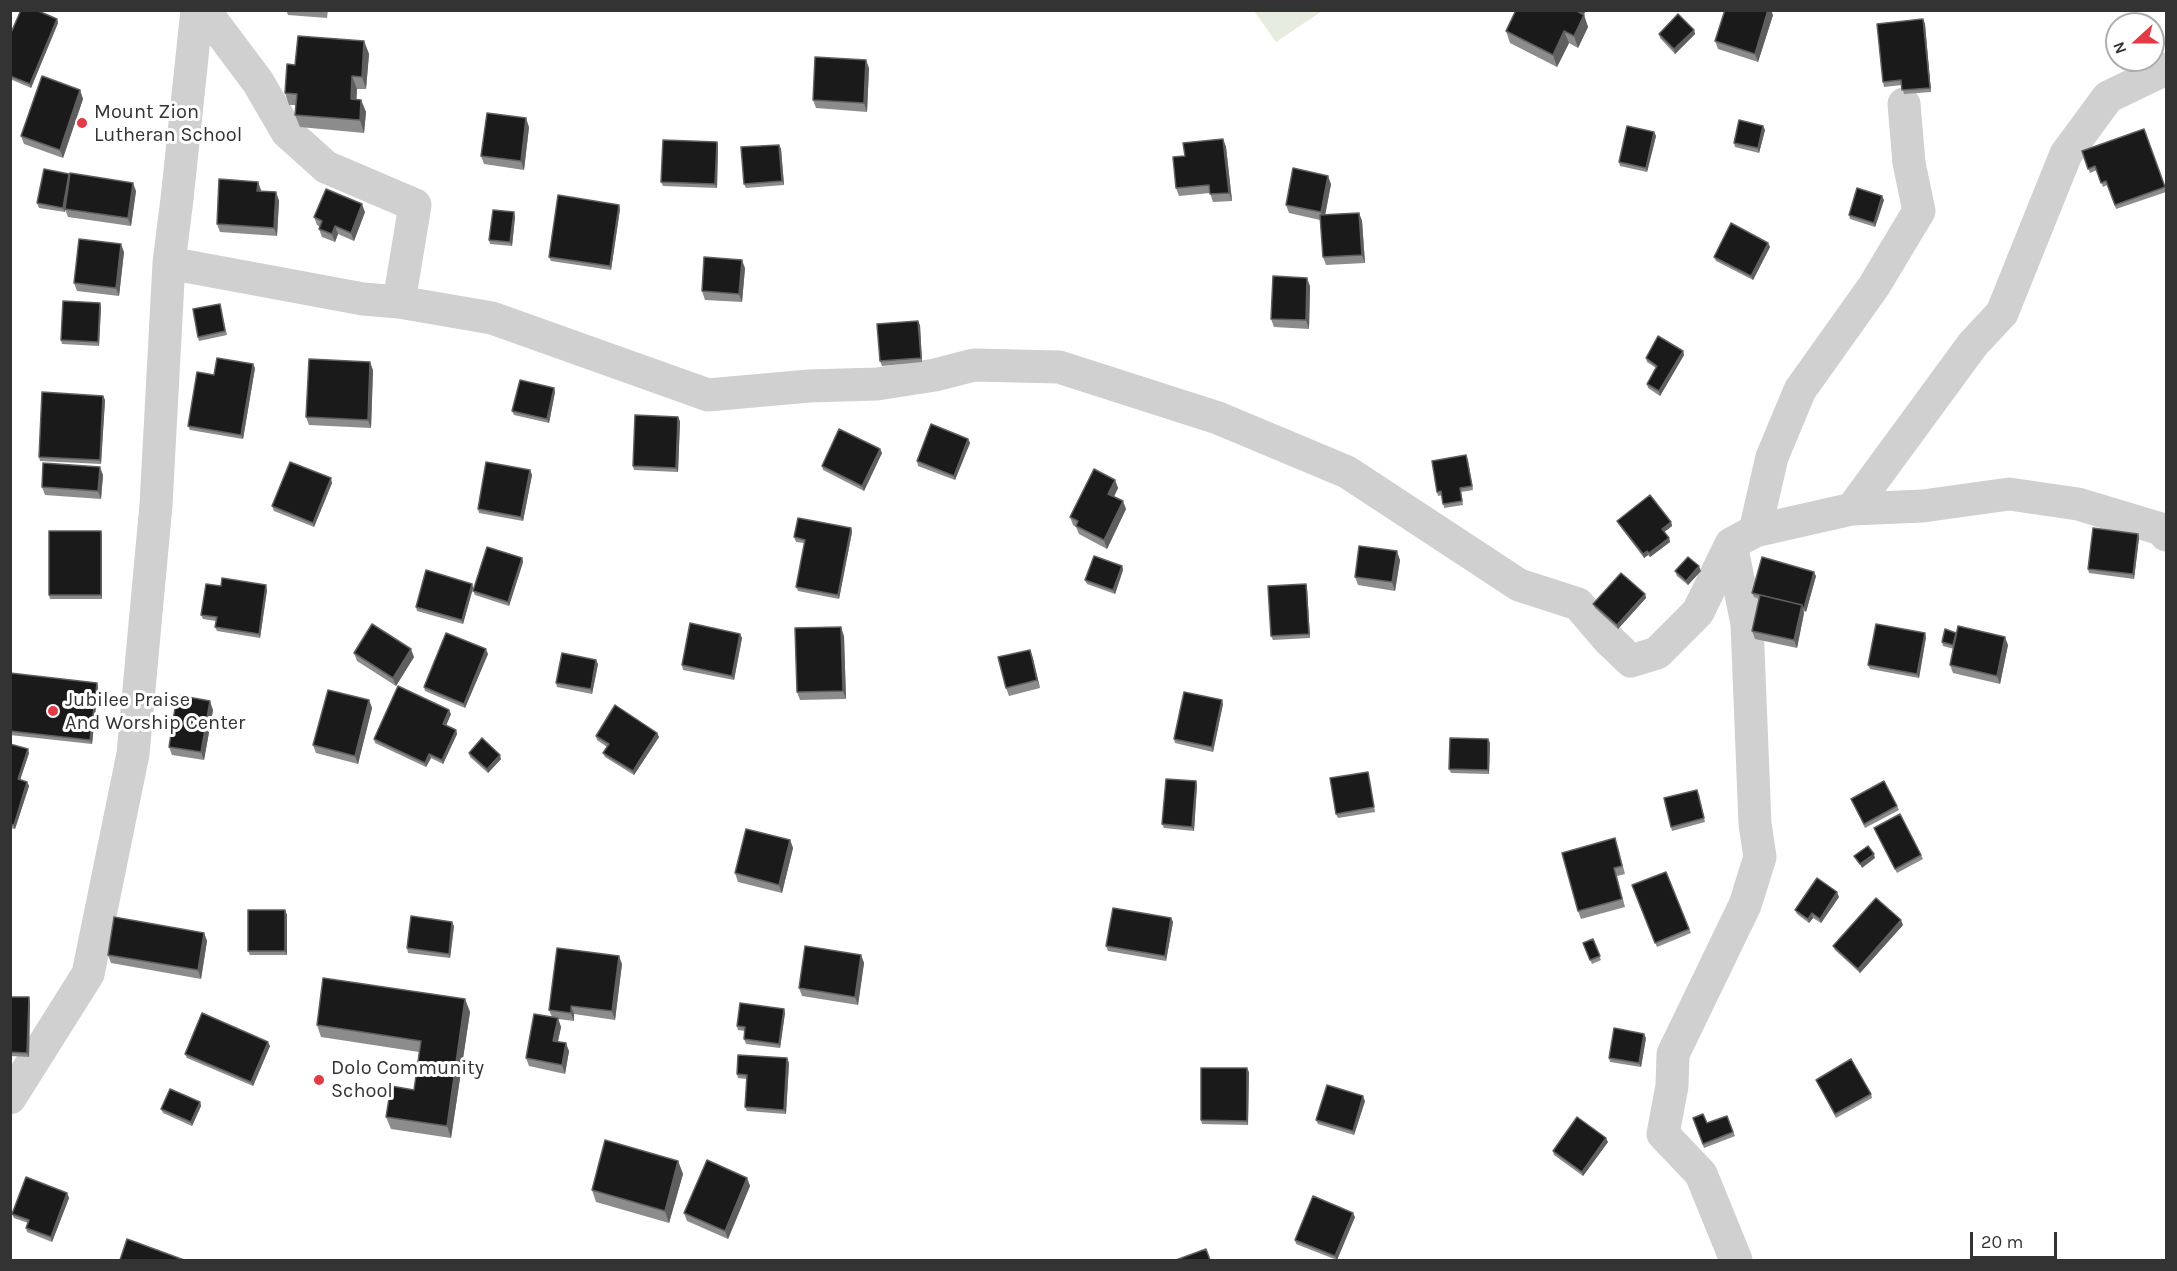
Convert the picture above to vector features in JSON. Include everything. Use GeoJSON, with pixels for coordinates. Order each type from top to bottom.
{"type":"FeatureCollection","features":[{"type":"Feature","properties":{"kind":"street"},"geometry":{"type":"LineString","coordinates":[[10,1098],[88,974],[133,754],[156,506],[169,263],[197,10]]}},
{"type":"Feature","properties":{"kind":"street"},"geometry":{"type":"LineString","coordinates":[[204,10],[258,82],[287,132],[326,167],[415,205],[399,302]]}},
{"type":"Feature","properties":{"kind":"street"},"geometry":{"type":"LineString","coordinates":[[1852,509],[1973,344],[2002,313],[2066,154],[2108,97],[2166,69]]}},
{"type":"Feature","properties":{"kind":"street"},"geometry":{"type":"LineString","coordinates":[[169,263],[363,299],[399,302],[492,318],[708,395],[809,386],[877,384],[936,375],[974,365],[1059,367],[1218,418],[1347,472],[1519,585],[1578,604],[1608,639],[1631,661],[1657,653],[1698,612],[1743,537],[1772,457],[1800,390],[1874,286],[1919,211],[1909,163],[1904,104]]}},
{"type":"Feature","properties":{"kind":"street"},"geometry":{"type":"LineString","coordinates":[[1743,537],[1852,509],[1923,506],[2009,494],[2078,504],[2161,529],[2166,535]]}},
{"type":"Feature","properties":{"kind":"street"},"geometry":{"type":"LineString","coordinates":[[1736,1260],[1701,1174],[1663,1134],[1672,1086],[1673,1054],[1745,905],[1760,857],[1755,824],[1743,537]]}},
{"type":"Feature","properties":{"kind":"shaded area"},"geometry":{"type":"Polygon","coordinates":[[[1254,11],[1322,11],[1276,42],[1254,11]]]}},
{"type":"Feature","properties":{"kind":"building"},"geometry":{"type":"Polygon","coordinates":[[[21,10],[36,10],[57,19],[30,84],[10,76],[10,35],[21,10]]]}},
{"type":"Feature","properties":{"kind":"building"},"geometry":{"type":"Polygon","coordinates":[[[1516,10],[1575,10],[1584,15],[1574,36],[1564,31],[1553,55],[1506,31],[1516,10]]]}},
{"type":"Feature","properties":{"kind":"building"},"geometry":{"type":"Polygon","coordinates":[[[1725,10],[1768,10],[1755,54],[1715,41],[1725,10]]]}},
{"type":"Feature","properties":{"kind":"building"},"geometry":{"type":"Polygon","coordinates":[[[1678,14],[1694,30],[1674,49],[1659,34],[1678,14]]]}},
{"type":"Feature","properties":{"kind":"building"},"geometry":{"type":"Polygon","coordinates":[[[1923,19],[1930,88],[1902,90],[1901,80],[1883,82],[1877,24],[1923,19]]]}},
{"type":"Feature","properties":{"kind":"building"},"geometry":{"type":"Polygon","coordinates":[[[298,36],[364,41],[362,77],[352,76],[351,99],[361,100],[360,120],[295,115],[297,94],[285,93],[287,64],[295,65],[298,36]]]}},
{"type":"Feature","properties":{"kind":"building"},"geometry":{"type":"Polygon","coordinates":[[[815,57],[866,60],[864,103],[813,100],[815,57]]]}},
{"type":"Feature","properties":{"kind":"building"},"geometry":{"type":"Polygon","coordinates":[[[42,76],[80,90],[60,150],[21,136],[42,76]]]}},
{"type":"Feature","properties":{"kind":"building"},"geometry":{"type":"Polygon","coordinates":[[[487,113],[526,118],[521,161],[481,156],[487,113]]]}},
{"type":"Feature","properties":{"kind":"building"},"geometry":{"type":"Polygon","coordinates":[[[1739,120],[1763,126],[1758,148],[1734,143],[1739,120]]]}},
{"type":"Feature","properties":{"kind":"building"},"geometry":{"type":"Polygon","coordinates":[[[1627,126],[1654,132],[1646,168],[1619,162],[1627,126]]]}},
{"type":"Feature","properties":{"kind":"building"},"geometry":{"type":"Polygon","coordinates":[[[2144,129],[2165,187],[2115,205],[2106,181],[2101,183],[2095,166],[2088,169],[2082,151],[2144,129]]]}},
{"type":"Feature","properties":{"kind":"building"},"geometry":{"type":"Polygon","coordinates":[[[1223,139],[1229,193],[1210,194],[1209,185],[1176,188],[1173,157],[1185,156],[1183,143],[1223,139]]]}},
{"type":"Feature","properties":{"kind":"building"},"geometry":{"type":"Polygon","coordinates":[[[663,140],[717,142],[715,184],[661,182],[663,140]]]}},
{"type":"Feature","properties":{"kind":"building"},"geometry":{"type":"Polygon","coordinates":[[[779,145],[782,181],[744,184],[741,147],[779,145]]]}},
{"type":"Feature","properties":{"kind":"building"},"geometry":{"type":"Polygon","coordinates":[[[1293,168],[1328,176],[1321,212],[1286,205],[1293,168]]]}},
{"type":"Feature","properties":{"kind":"building"},"geometry":{"type":"Polygon","coordinates":[[[44,169],[69,174],[63,208],[37,203],[44,169]]]}},
{"type":"Feature","properties":{"kind":"building"},"geometry":{"type":"Polygon","coordinates":[[[70,173],[133,183],[128,218],[65,209],[70,173]]]}},
{"type":"Feature","properties":{"kind":"building"},"geometry":{"type":"Polygon","coordinates":[[[219,179],[258,182],[257,191],[276,192],[274,228],[217,224],[219,179]]]}},
{"type":"Feature","properties":{"kind":"building"},"geometry":{"type":"Polygon","coordinates":[[[1857,188],[1882,196],[1874,223],[1849,215],[1857,188]]]}},
{"type":"Feature","properties":{"kind":"building"},"geometry":{"type":"Polygon","coordinates":[[[326,189],[362,204],[351,233],[335,226],[332,234],[319,229],[322,221],[314,217],[326,189]]]}},
{"type":"Feature","properties":{"kind":"building"},"geometry":{"type":"Polygon","coordinates":[[[558,195],[619,205],[610,266],[549,257],[558,195]]]}},
{"type":"Feature","properties":{"kind":"building"},"geometry":{"type":"Polygon","coordinates":[[[493,210],[514,212],[510,242],[489,240],[493,210]]]}},
{"type":"Feature","properties":{"kind":"building"},"geometry":{"type":"Polygon","coordinates":[[[1359,213],[1362,255],[1323,257],[1320,215],[1359,213]]]}},
{"type":"Feature","properties":{"kind":"building"},"geometry":{"type":"Polygon","coordinates":[[[1731,223],[1768,243],[1751,276],[1714,257],[1731,223]]]}},
{"type":"Feature","properties":{"kind":"building"},"geometry":{"type":"Polygon","coordinates":[[[79,239],[121,244],[116,288],[74,283],[79,239]]]}},
{"type":"Feature","properties":{"kind":"building"},"geometry":{"type":"Polygon","coordinates":[[[704,257],[742,260],[739,294],[702,291],[704,257]]]}},
{"type":"Feature","properties":{"kind":"building"},"geometry":{"type":"Polygon","coordinates":[[[1273,276],[1307,278],[1306,320],[1271,319],[1273,276]]]}},
{"type":"Feature","properties":{"kind":"building"},"geometry":{"type":"Polygon","coordinates":[[[63,301],[100,303],[98,342],[61,340],[63,301]]]}},
{"type":"Feature","properties":{"kind":"building"},"geometry":{"type":"Polygon","coordinates":[[[220,304],[225,331],[198,337],[193,309],[220,304]]]}},
{"type":"Feature","properties":{"kind":"building"},"geometry":{"type":"Polygon","coordinates":[[[918,321],[921,358],[880,361],[877,324],[918,321]]]}},
{"type":"Feature","properties":{"kind":"building"},"geometry":{"type":"Polygon","coordinates":[[[1658,336],[1683,351],[1659,391],[1647,384],[1657,366],[1646,358],[1658,336]]]}},
{"type":"Feature","properties":{"kind":"building"},"geometry":{"type":"Polygon","coordinates":[[[217,358],[253,364],[241,435],[188,426],[197,372],[214,375],[217,358]]]}},
{"type":"Feature","properties":{"kind":"building"},"geometry":{"type":"Polygon","coordinates":[[[309,359],[370,362],[368,420],[306,417],[309,359]]]}},
{"type":"Feature","properties":{"kind":"building"},"geometry":{"type":"Polygon","coordinates":[[[520,380],[554,388],[547,419],[512,411],[520,380]]]}},
{"type":"Feature","properties":{"kind":"building"},"geometry":{"type":"Polygon","coordinates":[[[42,392],[103,396],[100,460],[39,457],[42,392]]]}},
{"type":"Feature","properties":{"kind":"building"},"geometry":{"type":"Polygon","coordinates":[[[635,415],[678,417],[676,468],[633,466],[635,415]]]}},
{"type":"Feature","properties":{"kind":"building"},"geometry":{"type":"Polygon","coordinates":[[[931,424],[968,439],[954,476],[917,461],[931,424]]]}},
{"type":"Feature","properties":{"kind":"building"},"geometry":{"type":"Polygon","coordinates":[[[839,429],[880,449],[862,486],[822,466],[839,429]]]}},
{"type":"Feature","properties":{"kind":"building"},"geometry":{"type":"Polygon","coordinates":[[[1466,455],[1472,486],[1460,488],[1462,501],[1443,504],[1441,491],[1437,492],[1432,461],[1466,455]]]}},
{"type":"Feature","properties":{"kind":"building"},"geometry":{"type":"Polygon","coordinates":[[[290,462],[331,478],[313,523],[272,506],[290,462]]]}},
{"type":"Feature","properties":{"kind":"building"},"geometry":{"type":"Polygon","coordinates":[[[486,462],[530,470],[521,517],[478,509],[486,462]]]}},
{"type":"Feature","properties":{"kind":"building"},"geometry":{"type":"Polygon","coordinates":[[[43,463],[100,467],[98,491],[42,487],[43,463]]]}},
{"type":"Feature","properties":{"kind":"building"},"geometry":{"type":"Polygon","coordinates":[[[1094,469],[1115,480],[1108,494],[1123,501],[1104,540],[1076,526],[1078,521],[1070,517],[1094,469]]]}},
{"type":"Feature","properties":{"kind":"building"},"geometry":{"type":"Polygon","coordinates":[[[1650,495],[1671,522],[1662,529],[1669,538],[1649,553],[1647,551],[1643,554],[1617,521],[1650,495]]]}},
{"type":"Feature","properties":{"kind":"building"},"geometry":{"type":"Polygon","coordinates":[[[798,518],[851,528],[838,595],[796,587],[805,540],[794,537],[798,518]]]}},
{"type":"Feature","properties":{"kind":"building"},"geometry":{"type":"Polygon","coordinates":[[[2093,528],[2138,534],[2133,574],[2088,569],[2093,528]]]}},
{"type":"Feature","properties":{"kind":"building"},"geometry":{"type":"Polygon","coordinates":[[[49,531],[101,531],[101,595],[49,595],[49,531]]]}},
{"type":"Feature","properties":{"kind":"building"},"geometry":{"type":"Polygon","coordinates":[[[1359,546],[1397,551],[1392,582],[1355,577],[1359,546]]]}},
{"type":"Feature","properties":{"kind":"building"},"geometry":{"type":"Polygon","coordinates":[[[487,547],[522,558],[508,602],[473,591],[487,547]]]}},
{"type":"Feature","properties":{"kind":"building"},"geometry":{"type":"Polygon","coordinates":[[[1094,556],[1122,566],[1113,590],[1085,580],[1094,556]]]}},
{"type":"Feature","properties":{"kind":"building"},"geometry":{"type":"Polygon","coordinates":[[[1688,557],[1699,566],[1686,581],[1675,571],[1688,557]]]}},
{"type":"Feature","properties":{"kind":"building"},"geometry":{"type":"Polygon","coordinates":[[[1762,557],[1814,572],[1804,608],[1802,605],[1752,593],[1762,557]]]}},
{"type":"Feature","properties":{"kind":"building"},"geometry":{"type":"Polygon","coordinates":[[[426,570],[472,584],[462,620],[416,607],[426,570]]]}},
{"type":"Feature","properties":{"kind":"building"},"geometry":{"type":"Polygon","coordinates":[[[1621,573],[1645,594],[1617,625],[1593,604],[1621,573]]]}},
{"type":"Feature","properties":{"kind":"building"},"geometry":{"type":"Polygon","coordinates":[[[222,578],[266,585],[259,634],[215,627],[217,617],[201,615],[206,584],[221,586],[222,578]]]}},
{"type":"Feature","properties":{"kind":"building"},"geometry":{"type":"Polygon","coordinates":[[[1306,584],[1309,634],[1271,636],[1268,586],[1306,584]]]}},
{"type":"Feature","properties":{"kind":"building"},"geometry":{"type":"Polygon","coordinates":[[[1760,595],[1802,605],[1794,640],[1752,631],[1760,595]]]}},
{"type":"Feature","properties":{"kind":"building"},"geometry":{"type":"Polygon","coordinates":[[[690,623],[740,634],[732,676],[682,665],[690,623]]]}},
{"type":"Feature","properties":{"kind":"building"},"geometry":{"type":"Polygon","coordinates":[[[372,624],[411,649],[393,678],[354,653],[372,624]]]}},
{"type":"Feature","properties":{"kind":"building"},"geometry":{"type":"Polygon","coordinates":[[[1876,624],[1925,633],[1917,674],[1868,665],[1876,624]]]}},
{"type":"Feature","properties":{"kind":"building"},"geometry":{"type":"Polygon","coordinates":[[[1958,626],[2005,637],[1997,676],[1950,665],[1958,626]]]}},
{"type":"Feature","properties":{"kind":"building"},"geometry":{"type":"Polygon","coordinates":[[[841,627],[843,691],[797,692],[795,628],[841,627]]]}},
{"type":"Feature","properties":{"kind":"building"},"geometry":{"type":"Polygon","coordinates":[[[1945,629],[1956,633],[1953,645],[1942,642],[1945,629]]]}},
{"type":"Feature","properties":{"kind":"building"},"geometry":{"type":"Polygon","coordinates":[[[446,633],[486,649],[464,704],[424,687],[446,633]]]}},
{"type":"Feature","properties":{"kind":"building"},"geometry":{"type":"Polygon","coordinates":[[[1030,650],[1037,680],[1006,688],[998,657],[1030,650]]]}},
{"type":"Feature","properties":{"kind":"building"},"geometry":{"type":"Polygon","coordinates":[[[562,653],[596,660],[591,689],[556,683],[562,653]]]}},
{"type":"Feature","properties":{"kind":"building","name":"Jubilee Praise And Worship Center"},"geometry":{"type":"Polygon","coordinates":[[[10,673],[97,683],[90,740],[10,731],[10,673]]]}},
{"type":"Feature","properties":{"kind":"building"},"geometry":{"type":"Polygon","coordinates":[[[398,686],[449,710],[443,724],[456,730],[442,760],[429,754],[425,763],[374,739],[398,686]]]}},
{"type":"Feature","properties":{"kind":"building"},"geometry":{"type":"Polygon","coordinates":[[[328,690],[369,700],[355,756],[313,745],[328,690]]]}},
{"type":"Feature","properties":{"kind":"building"},"geometry":{"type":"Polygon","coordinates":[[[1184,692],[1222,700],[1212,747],[1174,739],[1184,692]]]}},
{"type":"Feature","properties":{"kind":"building"},"geometry":{"type":"Polygon","coordinates":[[[177,695],[210,701],[201,752],[169,747],[177,695]]]}},
{"type":"Feature","properties":{"kind":"building"},"geometry":{"type":"Polygon","coordinates":[[[615,705],[657,733],[633,771],[603,753],[609,744],[596,736],[615,705]]]}},
{"type":"Feature","properties":{"kind":"building"},"geometry":{"type":"Polygon","coordinates":[[[482,738],[500,755],[487,769],[469,753],[482,738]]]}},
{"type":"Feature","properties":{"kind":"building"},"geometry":{"type":"Polygon","coordinates":[[[1450,738],[1488,739],[1488,770],[1449,769],[1450,738]]]}},
{"type":"Feature","properties":{"kind":"building"},"geometry":{"type":"Polygon","coordinates":[[[10,744],[28,749],[18,779],[27,782],[14,825],[10,824],[10,744]]]}},
{"type":"Feature","properties":{"kind":"building"},"geometry":{"type":"Polygon","coordinates":[[[1368,772],[1374,807],[1336,814],[1330,778],[1368,772]]]}},
{"type":"Feature","properties":{"kind":"building"},"geometry":{"type":"Polygon","coordinates":[[[1166,779],[1196,781],[1192,827],[1162,824],[1166,779]]]}},
{"type":"Feature","properties":{"kind":"building"},"geometry":{"type":"Polygon","coordinates":[[[1884,781],[1897,806],[1864,824],[1851,799],[1884,781]]]}},
{"type":"Feature","properties":{"kind":"building"},"geometry":{"type":"Polygon","coordinates":[[[1697,790],[1704,818],[1671,827],[1664,798],[1697,790]]]}},
{"type":"Feature","properties":{"kind":"building"},"geometry":{"type":"Polygon","coordinates":[[[1900,814],[1921,855],[1895,869],[1874,828],[1900,814]]]}},
{"type":"Feature","properties":{"kind":"building"},"geometry":{"type":"Polygon","coordinates":[[[746,829],[790,840],[779,885],[735,873],[746,829]]]}},
{"type":"Feature","properties":{"kind":"building"},"geometry":{"type":"Polygon","coordinates":[[[1615,838],[1622,866],[1614,868],[1622,899],[1578,911],[1562,853],[1615,838]]]}},
{"type":"Feature","properties":{"kind":"building"},"geometry":{"type":"Polygon","coordinates":[[[1868,846],[1874,854],[1860,864],[1854,856],[1868,846]]]}},
{"type":"Feature","properties":{"kind":"building"},"geometry":{"type":"Polygon","coordinates":[[[1666,872],[1689,929],[1655,943],[1632,885],[1666,872]]]}},
{"type":"Feature","properties":{"kind":"building"},"geometry":{"type":"Polygon","coordinates":[[[1817,878],[1837,892],[1820,919],[1812,913],[1808,919],[1795,910],[1817,878]]]}},
{"type":"Feature","properties":{"kind":"building"},"geometry":{"type":"Polygon","coordinates":[[[1876,898],[1901,920],[1858,969],[1833,946],[1876,898]]]}},
{"type":"Feature","properties":{"kind":"building"},"geometry":{"type":"Polygon","coordinates":[[[1113,908],[1171,918],[1165,956],[1106,946],[1113,908]]]}},
{"type":"Feature","properties":{"kind":"building"},"geometry":{"type":"Polygon","coordinates":[[[248,910],[285,910],[285,951],[248,951],[248,910]]]}},
{"type":"Feature","properties":{"kind":"building"},"geometry":{"type":"Polygon","coordinates":[[[411,916],[452,922],[449,954],[407,948],[411,916]]]}},
{"type":"Feature","properties":{"kind":"building"},"geometry":{"type":"Polygon","coordinates":[[[114,917],[204,933],[198,970],[108,955],[114,917]]]}},
{"type":"Feature","properties":{"kind":"building"},"geometry":{"type":"Polygon","coordinates":[[[1593,939],[1600,956],[1590,960],[1583,943],[1593,939]]]}},
{"type":"Feature","properties":{"kind":"building"},"geometry":{"type":"Polygon","coordinates":[[[805,946],[861,955],[855,997],[799,988],[805,946]]]}},
{"type":"Feature","properties":{"kind":"building"},"geometry":{"type":"Polygon","coordinates":[[[557,948],[619,956],[612,1011],[571,1006],[571,1013],[549,1010],[557,948]]]}},
{"type":"Feature","properties":{"kind":"building"},"geometry":{"type":"Polygon","coordinates":[[[323,978],[465,999],[447,1126],[386,1117],[391,1086],[414,1090],[421,1041],[317,1025],[323,978]]]}},
{"type":"Feature","properties":{"kind":"building"},"geometry":{"type":"Polygon","coordinates":[[[10,997],[29,997],[27,1053],[10,1052],[10,997]]]}},
{"type":"Feature","properties":{"kind":"building"},"geometry":{"type":"Polygon","coordinates":[[[740,1003],[784,1009],[779,1044],[744,1039],[745,1027],[737,1026],[740,1003]]]}},
{"type":"Feature","properties":{"kind":"building"},"geometry":{"type":"Polygon","coordinates":[[[202,1013],[268,1042],[251,1082],[185,1054],[202,1013]]]}},
{"type":"Feature","properties":{"kind":"building"},"geometry":{"type":"Polygon","coordinates":[[[534,1014],[558,1018],[553,1041],[566,1043],[562,1065],[526,1058],[534,1014]]]}},
{"type":"Feature","properties":{"kind":"building"},"geometry":{"type":"Polygon","coordinates":[[[1614,1028],[1644,1034],[1639,1063],[1609,1058],[1614,1028]]]}},
{"type":"Feature","properties":{"kind":"building"},"geometry":{"type":"Polygon","coordinates":[[[738,1055],[787,1058],[784,1110],[745,1107],[747,1075],[737,1074],[738,1055]]]}},
{"type":"Feature","properties":{"kind":"building"},"geometry":{"type":"Polygon","coordinates":[[[1851,1059],[1871,1094],[1835,1114],[1816,1080],[1851,1059]]]}},
{"type":"Feature","properties":{"kind":"building"},"geometry":{"type":"Polygon","coordinates":[[[1201,1068],[1247,1068],[1247,1121],[1201,1120],[1201,1068]]]}},
{"type":"Feature","properties":{"kind":"building"},"geometry":{"type":"Polygon","coordinates":[[[1327,1085],[1363,1096],[1353,1131],[1316,1120],[1327,1085]]]}},
{"type":"Feature","properties":{"kind":"building"},"geometry":{"type":"Polygon","coordinates":[[[170,1089],[200,1102],[191,1122],[161,1109],[170,1089]]]}},
{"type":"Feature","properties":{"kind":"building"},"geometry":{"type":"Polygon","coordinates":[[[1703,1114],[1707,1123],[1727,1116],[1733,1132],[1703,1144],[1693,1118],[1703,1114]]]}},
{"type":"Feature","properties":{"kind":"building"},"geometry":{"type":"Polygon","coordinates":[[[1577,1117],[1606,1138],[1582,1172],[1553,1151],[1577,1117]]]}},
{"type":"Feature","properties":{"kind":"building"},"geometry":{"type":"Polygon","coordinates":[[[605,1140],[678,1161],[665,1211],[592,1190],[605,1140]]]}},
{"type":"Feature","properties":{"kind":"building"},"geometry":{"type":"Polygon","coordinates":[[[707,1160],[747,1178],[725,1231],[684,1213],[707,1160]]]}},
{"type":"Feature","properties":{"kind":"building"},"geometry":{"type":"Polygon","coordinates":[[[26,1177],[67,1193],[51,1237],[26,1228],[29,1220],[12,1214],[26,1177]]]}},
{"type":"Feature","properties":{"kind":"building"},"geometry":{"type":"Polygon","coordinates":[[[1313,1196],[1353,1213],[1335,1256],[1295,1240],[1313,1196]]]}},
{"type":"Feature","properties":{"kind":"building"},"geometry":{"type":"Polygon","coordinates":[[[127,1239],[184,1260],[120,1260],[127,1239]]]}},
{"type":"Feature","properties":{"kind":"building"},"geometry":{"type":"Polygon","coordinates":[[[1206,1249],[1210,1260],[1176,1260],[1206,1249]]]}},
{"type":"Feature","properties":{"kind":"place","name":"Mount Zion Lutheran School"},"geometry":{"type":"Point","coordinates":[82,123]}},
{"type":"Feature","properties":{"kind":"place","name":"Jubilee Praise And Worship Center"},"geometry":{"type":"Point","coordinates":[53,711]}},
{"type":"Feature","properties":{"kind":"place","name":"Dolo Community School"},"geometry":{"type":"Point","coordinates":[319,1080]}}]}
